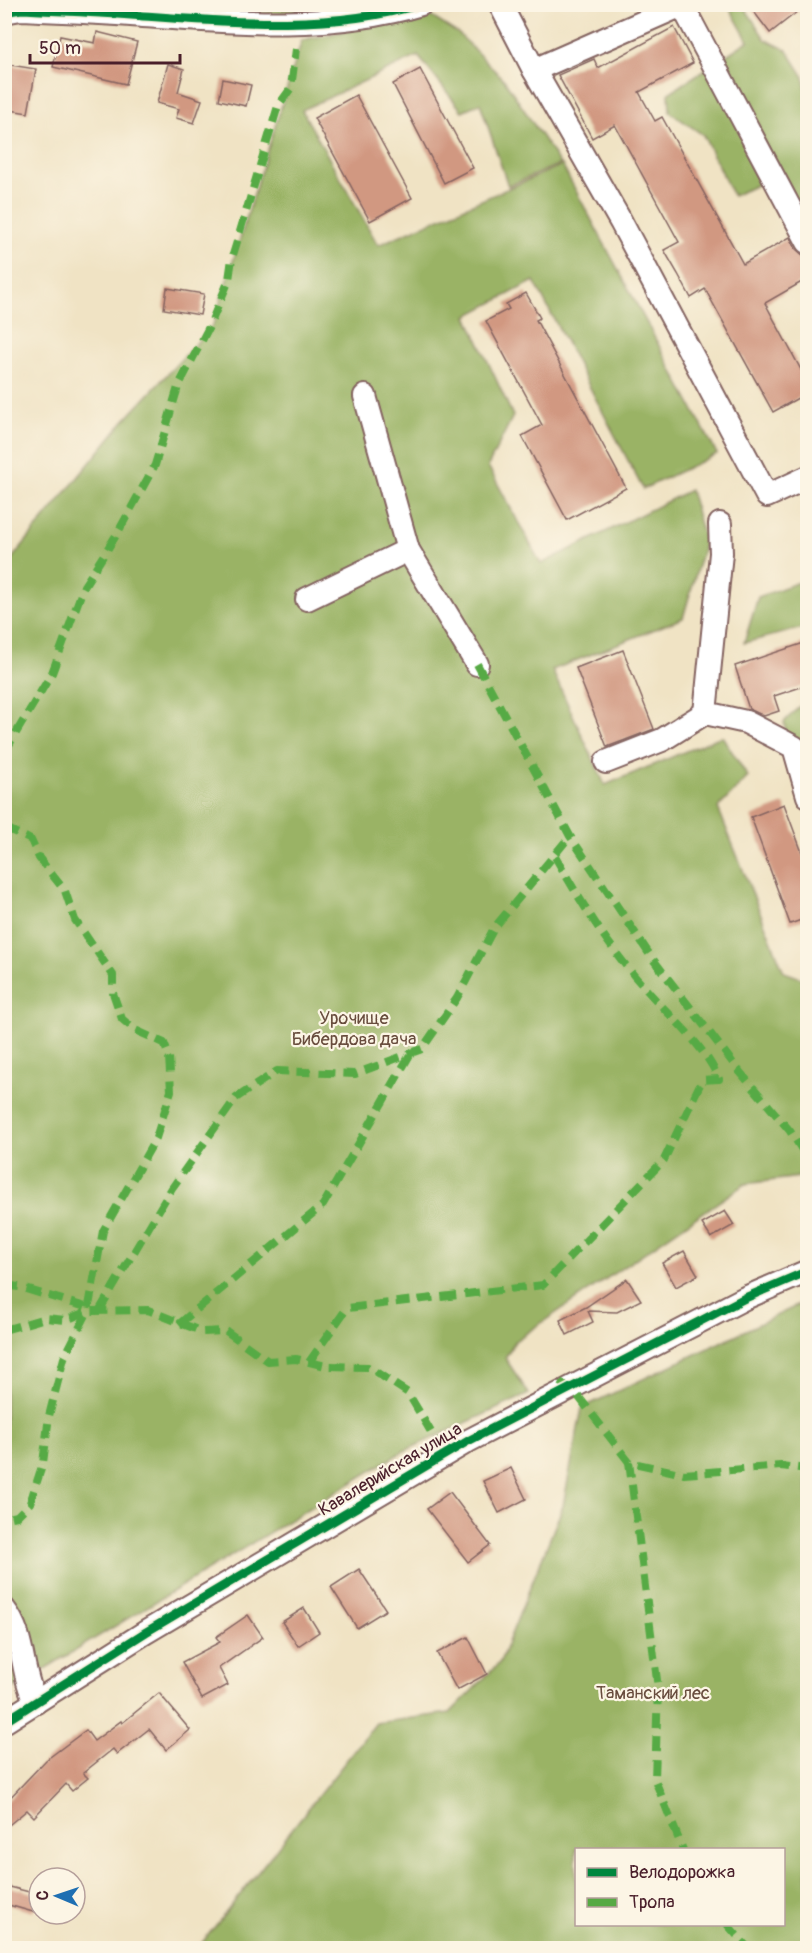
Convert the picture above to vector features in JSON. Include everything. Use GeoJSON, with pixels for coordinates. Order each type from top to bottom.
{"type":"FeatureCollection","features":[{"type":"Feature","properties":{"kind":"street"},"geometry":{"type":"LineString","coordinates":[[4,12],[21,9],[210,21],[307,22],[392,14],[421,4]]}},
{"type":"Feature","properties":{"kind":"street"},"geometry":{"type":"LineString","coordinates":[[500,4],[534,70],[621,222],[767,496],[807,477]]}},
{"type":"Feature","properties":{"kind":"street"},"geometry":{"type":"LineString","coordinates":[[534,70],[682,5],[807,242]]}},
{"type":"Feature","properties":{"kind":"street"},"geometry":{"type":"LineString","coordinates":[[365,396],[408,550],[477,664]]}},
{"type":"Feature","properties":{"kind":"street"},"geometry":{"type":"LineString","coordinates":[[705,713],[721,553],[720,524]]}},
{"type":"Feature","properties":{"kind":"street"},"geometry":{"type":"LineString","coordinates":[[307,599],[408,550]]}},
{"type":"Feature","properties":{"kind":"street"},"geometry":{"type":"LineString","coordinates":[[606,762],[662,740],[705,713],[746,722],[794,747],[807,796]]}},
{"type":"Feature","properties":{"kind":"street","name":"Кавалерийская улица"},"geometry":{"type":"LineString","coordinates":[[4,1722],[146,1632],[468,1441],[745,1298],[807,1271]]}},
{"type":"Feature","properties":{"kind":"street"},"geometry":{"type":"LineString","coordinates":[[4,1609],[17,1630],[29,1687],[36,1702]]}},
{"type":"Feature","properties":{"kind":"green space"},"geometry":{"type":"Polygon","coordinates":[[[174,5],[376,5],[307,15],[176,7],[174,5]]]}},
{"type":"Feature","properties":{"kind":"green space"},"geometry":{"type":"Polygon","coordinates":[[[728,5],[746,5],[745,8],[765,39],[787,50],[804,77],[808,107],[807,231],[778,175],[733,196],[703,135],[670,112],[669,93],[748,41],[728,5]]]}},
{"type":"Feature","properties":{"kind":"green space","name":"Урочище Бибердова дача"},"geometry":{"type":"Polygon","coordinates":[[[427,14],[459,34],[505,81],[560,164],[508,186],[480,103],[462,111],[418,56],[302,110],[378,245],[562,165],[717,454],[643,489],[534,281],[467,316],[513,416],[488,466],[541,564],[690,490],[705,542],[683,618],[552,670],[605,785],[722,736],[748,777],[718,808],[784,972],[807,980],[807,1176],[745,1184],[515,1341],[505,1358],[529,1394],[402,1452],[10,1690],[5,1684],[5,567],[123,422],[213,325],[302,40],[427,14]]]}},
{"type":"Feature","properties":{"kind":"green space"},"geometry":{"type":"Polygon","coordinates":[[[807,579],[807,627],[744,643],[758,597],[807,579]]]}},
{"type":"Feature","properties":{"kind":"green space"},"geometry":{"type":"Polygon","coordinates":[[[807,699],[807,771],[791,762],[784,722],[807,699]]]}},
{"type":"Feature","properties":{"kind":"green space","name":"Таманский лес"},"geometry":{"type":"Polygon","coordinates":[[[807,1301],[807,1948],[200,1948],[376,1723],[450,1713],[500,1662],[563,1506],[582,1408],[807,1301]]]}},
{"type":"Feature","properties":{"kind":"building"},"geometry":{"type":"Polygon","coordinates":[[[748,4],[807,4],[770,33],[748,4]]]}},
{"type":"Feature","properties":{"kind":"building"},"geometry":{"type":"Polygon","coordinates":[[[674,27],[693,63],[639,92],[655,121],[662,117],[743,264],[790,237],[796,249],[807,259],[807,279],[765,303],[807,381],[807,393],[773,412],[705,289],[691,298],[664,250],[679,242],[615,125],[592,138],[558,75],[594,59],[598,68],[674,27]]]}},
{"type":"Feature","properties":{"kind":"building"},"geometry":{"type":"Polygon","coordinates":[[[97,32],[137,42],[126,84],[53,67],[60,36],[95,43],[97,32]]]}},
{"type":"Feature","properties":{"kind":"building"},"geometry":{"type":"Polygon","coordinates":[[[4,64],[36,69],[28,113],[4,109],[4,64]]]}},
{"type":"Feature","properties":{"kind":"building"},"geometry":{"type":"Polygon","coordinates":[[[168,64],[184,69],[178,92],[202,100],[194,123],[176,118],[179,109],[157,103],[168,64]]]}},
{"type":"Feature","properties":{"kind":"building"},"geometry":{"type":"Polygon","coordinates":[[[420,69],[473,168],[444,183],[393,84],[420,69]]]}},
{"type":"Feature","properties":{"kind":"building"},"geometry":{"type":"Polygon","coordinates":[[[223,79],[251,85],[246,106],[219,100],[223,79]]]}},
{"type":"Feature","properties":{"kind":"building"},"geometry":{"type":"Polygon","coordinates":[[[356,95],[412,198],[370,221],[314,118],[356,95]]]}},
{"type":"Feature","properties":{"kind":"building"},"geometry":{"type":"Polygon","coordinates":[[[167,288],[204,294],[200,315],[164,309],[167,288]]]}},
{"type":"Feature","properties":{"kind":"building"},"geometry":{"type":"Polygon","coordinates":[[[526,293],[540,318],[536,320],[626,488],[567,520],[522,436],[542,425],[486,321],[509,309],[506,304],[526,293]]]}},
{"type":"Feature","properties":{"kind":"building"},"geometry":{"type":"Polygon","coordinates":[[[807,642],[807,685],[774,696],[779,711],[764,716],[749,709],[735,666],[807,642]]]}},
{"type":"Feature","properties":{"kind":"building"},"geometry":{"type":"Polygon","coordinates":[[[623,650],[654,729],[607,747],[576,668],[623,650]]]}},
{"type":"Feature","properties":{"kind":"building"},"geometry":{"type":"Polygon","coordinates":[[[784,804],[807,866],[807,918],[790,924],[751,817],[784,804]]]}},
{"type":"Feature","properties":{"kind":"building"},"geometry":{"type":"Polygon","coordinates":[[[725,1211],[734,1225],[711,1238],[702,1224],[725,1211]]]}},
{"type":"Feature","properties":{"kind":"building"},"geometry":{"type":"Polygon","coordinates":[[[684,1251],[698,1275],[676,1287],[662,1263],[684,1251]]]}},
{"type":"Feature","properties":{"kind":"building"},"geometry":{"type":"Polygon","coordinates":[[[627,1279],[641,1300],[617,1312],[588,1311],[593,1322],[567,1335],[560,1320],[586,1307],[627,1279]]]}},
{"type":"Feature","properties":{"kind":"building"},"geometry":{"type":"Polygon","coordinates":[[[511,1468],[526,1499],[499,1513],[483,1481],[511,1468]]]}},
{"type":"Feature","properties":{"kind":"building"},"geometry":{"type":"Polygon","coordinates":[[[450,1492],[490,1545],[468,1562],[427,1509],[450,1492]]]}},
{"type":"Feature","properties":{"kind":"building"},"geometry":{"type":"Polygon","coordinates":[[[359,1569],[386,1610],[357,1628],[331,1587],[359,1569]]]}},
{"type":"Feature","properties":{"kind":"building"},"geometry":{"type":"Polygon","coordinates":[[[304,1608],[319,1632],[298,1646],[282,1622],[304,1608]]]}},
{"type":"Feature","properties":{"kind":"building"},"geometry":{"type":"Polygon","coordinates":[[[248,1615],[263,1637],[219,1668],[228,1685],[202,1699],[182,1662],[220,1642],[216,1637],[248,1615]]]}},
{"type":"Feature","properties":{"kind":"building"},"geometry":{"type":"Polygon","coordinates":[[[468,1637],[487,1674],[457,1690],[437,1653],[468,1637]]]}},
{"type":"Feature","properties":{"kind":"building"},"geometry":{"type":"Polygon","coordinates":[[[159,1693],[190,1730],[166,1750],[149,1729],[117,1754],[113,1749],[83,1773],[88,1778],[72,1791],[66,1784],[34,1817],[27,1810],[4,1829],[4,1804],[46,1760],[86,1730],[94,1741],[121,1721],[122,1723],[159,1693]]]}},
{"type":"Feature","properties":{"kind":"building"},"geometry":{"type":"Polygon","coordinates":[[[10,1887],[27,1891],[27,1910],[5,1904],[10,1887]]]}},
{"type":"Feature","properties":{"kind":"marked path"},"geometry":{"type":"LineString","coordinates":[[4,753],[52,673],[84,586],[117,534],[155,465],[178,387],[210,325],[229,280],[232,258],[278,106],[291,88],[296,49]]}},
{"type":"Feature","properties":{"kind":"marked path"},"geometry":{"type":"LineString","coordinates":[[477,664],[570,836],[652,958],[740,1072],[790,1131],[808,1159]]}},
{"type":"Feature","properties":{"kind":"marked path"},"geometry":{"type":"LineString","coordinates":[[4,827],[31,840],[39,858],[65,891],[75,920],[113,975],[113,993],[122,1019],[135,1030],[164,1043],[169,1056],[171,1091],[156,1138],[103,1231],[88,1311],[64,1358],[49,1416],[43,1463],[30,1503],[17,1516],[4,1519]]}},
{"type":"Feature","properties":{"kind":"marked path"},"geometry":{"type":"LineString","coordinates":[[99,1311],[172,1188],[236,1098],[277,1071],[355,1074],[422,1049],[457,998],[494,928],[570,836]]}},
{"type":"Feature","properties":{"kind":"marked path"},"geometry":{"type":"LineString","coordinates":[[309,1362],[347,1308],[543,1285],[664,1160],[702,1080],[719,1079],[695,1042],[644,987],[607,940],[554,855]]}},
{"type":"Feature","properties":{"kind":"marked path"},"geometry":{"type":"LineString","coordinates":[[179,1324],[323,1205],[411,1053]]}},
{"type":"Feature","properties":{"kind":"marked path"},"geometry":{"type":"LineString","coordinates":[[4,1285],[19,1287],[89,1308]]}},
{"type":"Feature","properties":{"kind":"marked path"},"geometry":{"type":"LineString","coordinates":[[4,1330],[45,1318],[66,1320],[88,1311],[148,1310],[203,1332],[226,1331],[268,1361],[296,1359],[326,1366],[368,1367],[408,1393],[437,1442]]}},
{"type":"Feature","properties":{"kind":"marked path"},"geometry":{"type":"LineString","coordinates":[[560,1382],[578,1396],[629,1462],[684,1474],[781,1466],[808,1469]]}},
{"type":"Feature","properties":{"kind":"marked path"},"geometry":{"type":"LineString","coordinates":[[629,1462],[658,1688],[655,1780],[682,1848]]}},
{"type":"Feature","properties":{"kind":"marked path"},"geometry":{"type":"LineString","coordinates":[[729,1926],[748,1948]]}},
{"type":"Feature","properties":{"kind":"cycle path"},"geometry":{"type":"LineString","coordinates":[[4,12],[21,9],[277,23],[350,19],[421,4]]}},
{"type":"Feature","properties":{"kind":"cycle path"},"geometry":{"type":"LineString","coordinates":[[4,1722],[146,1632],[468,1441],[745,1298],[808,1271]]}}]}
